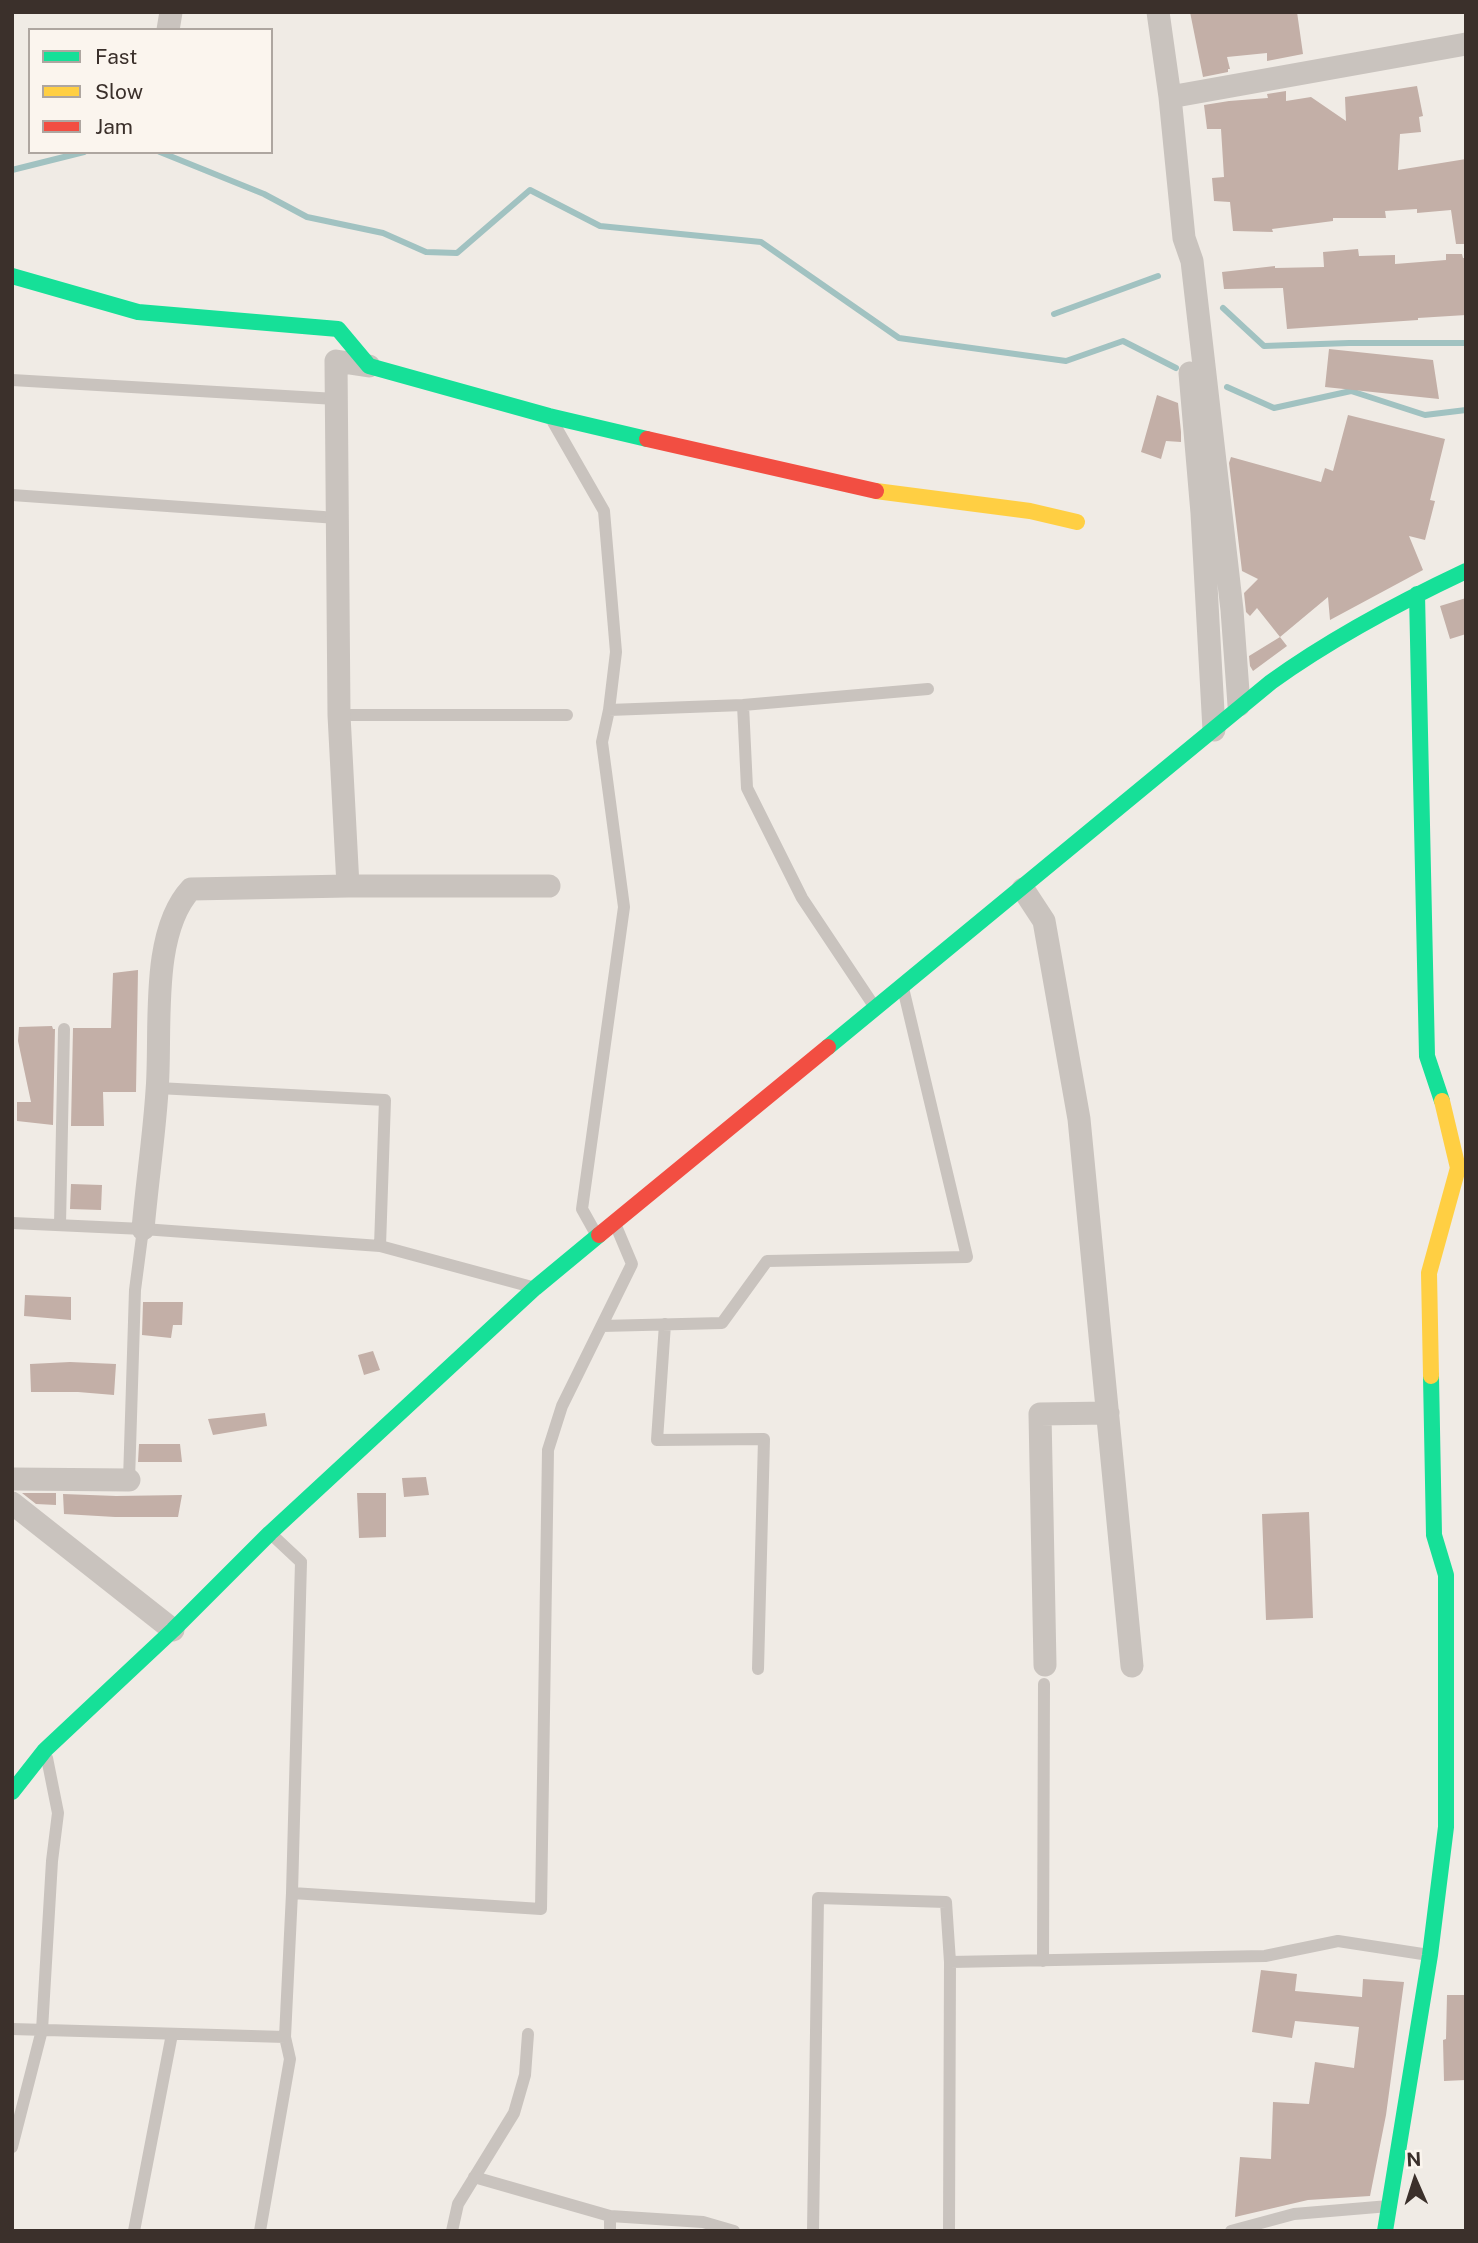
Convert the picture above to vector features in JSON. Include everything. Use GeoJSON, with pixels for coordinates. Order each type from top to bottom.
{"type":"FeatureCollection","features":[{"type":"Feature","properties":{"kind":"street"},"geometry":{"type":"LineString","coordinates":[[1157,12],[1170,97],[1184,238],[1194,274],[1232,610],[1239,705]]}},
{"type":"Feature","properties":{"kind":"street"},"geometry":{"type":"LineString","coordinates":[[1170,97],[1466,44]]}},
{"type":"Feature","properties":{"kind":"street"},"geometry":{"type":"LineString","coordinates":[[1184,238],[1180,260],[1202,513],[1214,730]]}},
{"type":"Feature","properties":{"kind":"street"},"geometry":{"type":"LineString","coordinates":[[12,276],[138,312],[338,329],[369,366]]}},
{"type":"Feature","properties":{"kind":"street"},"geometry":{"type":"LineString","coordinates":[[348,886],[339,715],[336,361],[369,366],[549,416],[866,490],[1030,511],[1077,522]]}},
{"type":"Feature","properties":{"kind":"street"},"geometry":{"type":"LineString","coordinates":[[12,1792],[45,1751],[173,1630],[270,1533],[535,1288],[1023,889],[1214,730],[1239,705],[1336,636],[1466,571]]}},
{"type":"Feature","properties":{"kind":"street"},"geometry":{"type":"LineString","coordinates":[[1385,2231],[1430,1955],[1446,1827],[1446,1575],[1434,1535],[1429,1273],[1458,1168],[1447,1115],[1427,1056],[1417,594]]}},
{"type":"Feature","properties":{"kind":"street"},"geometry":{"type":"LineString","coordinates":[[142,1229],[158,1088],[161,964],[178,903],[191,890],[348,886],[549,886]]}},
{"type":"Feature","properties":{"kind":"street"},"geometry":{"type":"LineString","coordinates":[[1023,889],[1044,920],[1079,1119],[1132,1666]]}},
{"type":"Feature","properties":{"kind":"street"},"geometry":{"type":"LineString","coordinates":[[1045,1674],[1041,1413],[1108,1413]]}},
{"type":"Feature","properties":{"kind":"street"},"geometry":{"type":"LineString","coordinates":[[12,1479],[129,1480]]}},
{"type":"Feature","properties":{"kind":"street"},"geometry":{"type":"LineString","coordinates":[[12,1503],[173,1630]]}},
{"type":"Feature","properties":{"kind":"lane"},"geometry":{"type":"LineString","coordinates":[[12,380],[336,399]]}},
{"type":"Feature","properties":{"kind":"lane"},"geometry":{"type":"LineString","coordinates":[[549,416],[604,511],[616,652],[602,741],[624,907],[582,1209],[597,1237]]}},
{"type":"Feature","properties":{"kind":"lane"},"geometry":{"type":"LineString","coordinates":[[12,495],[337,518]]}},
{"type":"Feature","properties":{"kind":"lane"},"geometry":{"type":"LineString","coordinates":[[609,710],[744,705],[928,689]]}},
{"type":"Feature","properties":{"kind":"lane"},"geometry":{"type":"LineString","coordinates":[[744,705],[747,788],[802,898],[876,1009]]}},
{"type":"Feature","properties":{"kind":"lane"},"geometry":{"type":"LineString","coordinates":[[339,715],[568,715]]}},
{"type":"Feature","properties":{"kind":"lane"},"geometry":{"type":"LineString","coordinates":[[601,1326],[722,1323],[767,1261],[967,1257],[902,988]]}},
{"type":"Feature","properties":{"kind":"lane"},"geometry":{"type":"LineString","coordinates":[[60,1225],[64,1029]]}},
{"type":"Feature","properties":{"kind":"lane"},"geometry":{"type":"LineString","coordinates":[[158,1088],[385,1100],[380,1246]]}},
{"type":"Feature","properties":{"kind":"lane"},"geometry":{"type":"LineString","coordinates":[[12,1223],[142,1229],[380,1246],[535,1288]]}},
{"type":"Feature","properties":{"kind":"lane"},"geometry":{"type":"LineString","coordinates":[[292,1893],[541,1909],[548,1450],[562,1406],[632,1264],[614,1223]]}},
{"type":"Feature","properties":{"kind":"lane"},"geometry":{"type":"LineString","coordinates":[[129,1480],[135,1290],[142,1229]]}},
{"type":"Feature","properties":{"kind":"lane"},"geometry":{"type":"LineString","coordinates":[[665,1324],[657,1440],[764,1439],[758,1669]]}},
{"type":"Feature","properties":{"kind":"lane"},"geometry":{"type":"LineString","coordinates":[[260,2231],[289,2059],[285,2037],[292,1893],[301,1562],[270,1533]]}},
{"type":"Feature","properties":{"kind":"lane"},"geometry":{"type":"LineString","coordinates":[[1044,1961],[1045,1674]]}},
{"type":"Feature","properties":{"kind":"lane"},"geometry":{"type":"LineString","coordinates":[[12,2147],[42,2030],[52,1861],[58,1813],[45,1751]]}},
{"type":"Feature","properties":{"kind":"lane"},"geometry":{"type":"LineString","coordinates":[[813,2231],[818,1898],[946,1902],[950,1962],[950,2231]]}},
{"type":"Feature","properties":{"kind":"lane"},"geometry":{"type":"LineString","coordinates":[[950,1962],[1265,1956],[1338,1941],[1430,1955]]}},
{"type":"Feature","properties":{"kind":"lane"},"geometry":{"type":"LineString","coordinates":[[12,2029],[285,2037]]}},
{"type":"Feature","properties":{"kind":"lane"},"geometry":{"type":"LineString","coordinates":[[134,2231],[172,2034]]}},
{"type":"Feature","properties":{"kind":"lane"},"geometry":{"type":"LineString","coordinates":[[452,2231],[458,2204],[514,2113],[525,2075],[528,2034]]}},
{"type":"Feature","properties":{"kind":"lane"},"geometry":{"type":"LineString","coordinates":[[474,2177],[610,2216],[704,2222],[734,2231]]}},
{"type":"Feature","properties":{"kind":"lane"},"geometry":{"type":"LineString","coordinates":[[1231,2231],[1294,2214],[1390,2206]]}},
{"type":"Feature","properties":{"kind":"lane"},"geometry":{"type":"LineString","coordinates":[[610,2216],[610,2231]]}},
{"type":"Feature","properties":{"kind":"building"},"geometry":{"type":"Polygon","coordinates":[[[1190,12],[1297,12],[1303,54],[1267,61],[1267,53],[1227,57],[1230,69],[1228,72],[1203,77],[1190,12]]]}},
{"type":"Feature","properties":{"kind":"building"},"geometry":{"type":"Polygon","coordinates":[[[1417,86],[1423,116],[1419,117],[1421,132],[1400,134],[1398,170],[1466,159],[1466,244],[1456,244],[1451,210],[1417,213],[1417,209],[1385,211],[1386,218],[1333,218],[1333,221],[1272,229],[1273,232],[1233,231],[1230,202],[1214,201],[1212,178],[1224,177],[1221,129],[1207,129],[1204,105],[1268,98],[1267,94],[1286,91],[1286,101],[1311,97],[1346,121],[1345,97],[1417,86]]]}},
{"type":"Feature","properties":{"kind":"building"},"geometry":{"type":"Polygon","coordinates":[[[1358,249],[1359,256],[1395,255],[1395,264],[1446,260],[1446,254],[1462,254],[1463,258],[1466,258],[1466,315],[1287,329],[1283,288],[1224,289],[1222,272],[1275,266],[1324,267],[1323,252],[1358,249]]]}},
{"type":"Feature","properties":{"kind":"building"},"geometry":{"type":"Polygon","coordinates":[[[1329,349],[1433,360],[1439,399],[1325,387],[1329,349]]]}},
{"type":"Feature","properties":{"kind":"building"},"geometry":{"type":"Polygon","coordinates":[[[1157,395],[1178,403],[1181,432],[1181,442],[1166,441],[1161,459],[1141,452],[1157,395]]]}},
{"type":"Feature","properties":{"kind":"building"},"geometry":{"type":"Polygon","coordinates":[[[1348,415],[1445,439],[1430,500],[1435,501],[1425,540],[1409,536],[1423,570],[1330,620],[1328,597],[1280,637],[1257,608],[1250,616],[1246,612],[1244,593],[1258,579],[1242,571],[1229,463],[1231,457],[1321,482],[1325,468],[1333,471],[1348,415]]]}},
{"type":"Feature","properties":{"kind":"building"},"geometry":{"type":"Polygon","coordinates":[[[1466,598],[1466,634],[1450,639],[1440,606],[1466,598]]]}},
{"type":"Feature","properties":{"kind":"building"},"geometry":{"type":"Polygon","coordinates":[[[1280,637],[1287,646],[1253,671],[1249,656],[1280,637]]]}},
{"type":"Feature","properties":{"kind":"building"},"geometry":{"type":"Polygon","coordinates":[[[138,970],[136,1092],[103,1092],[104,1126],[71,1126],[73,1028],[111,1028],[113,973],[138,970]]]}},
{"type":"Feature","properties":{"kind":"building"},"geometry":{"type":"Polygon","coordinates":[[[52,1026],[55,1029],[53,1125],[17,1121],[17,1102],[31,1102],[18,1041],[19,1027],[52,1026]]]}},
{"type":"Feature","properties":{"kind":"building"},"geometry":{"type":"Polygon","coordinates":[[[71,1184],[102,1185],[101,1210],[70,1209],[71,1184]]]}},
{"type":"Feature","properties":{"kind":"building"},"geometry":{"type":"Polygon","coordinates":[[[25,1295],[71,1297],[71,1320],[24,1316],[25,1295]]]}},
{"type":"Feature","properties":{"kind":"building"},"geometry":{"type":"Polygon","coordinates":[[[143,1302],[183,1302],[182,1325],[173,1325],[171,1338],[142,1335],[143,1302]]]}},
{"type":"Feature","properties":{"kind":"building"},"geometry":{"type":"Polygon","coordinates":[[[373,1351],[380,1370],[364,1375],[358,1355],[373,1351]]]}},
{"type":"Feature","properties":{"kind":"building"},"geometry":{"type":"Polygon","coordinates":[[[30,1364],[116,1364],[114,1395],[31,1392],[30,1364]]]}},
{"type":"Feature","properties":{"kind":"building"},"geometry":{"type":"Polygon","coordinates":[[[265,1413],[267,1426],[213,1435],[208,1419],[265,1413]]]}},
{"type":"Feature","properties":{"kind":"building"},"geometry":{"type":"Polygon","coordinates":[[[139,1444],[180,1444],[182,1462],[138,1462],[139,1444]]]}},
{"type":"Feature","properties":{"kind":"building"},"geometry":{"type":"Polygon","coordinates":[[[426,1477],[429,1495],[404,1497],[402,1478],[426,1477]]]}},
{"type":"Feature","properties":{"kind":"building"},"geometry":{"type":"Polygon","coordinates":[[[22,1493],[56,1493],[56,1505],[36,1504],[22,1493]]]}},
{"type":"Feature","properties":{"kind":"building"},"geometry":{"type":"Polygon","coordinates":[[[357,1493],[386,1493],[386,1537],[359,1538],[357,1493]]]}},
{"type":"Feature","properties":{"kind":"building"},"geometry":{"type":"Polygon","coordinates":[[[63,1494],[182,1495],[178,1517],[115,1517],[64,1514],[63,1494]]]}},
{"type":"Feature","properties":{"kind":"building"},"geometry":{"type":"Polygon","coordinates":[[[1309,1512],[1313,1618],[1266,1620],[1262,1514],[1309,1512]]]}},
{"type":"Feature","properties":{"kind":"building"},"geometry":{"type":"Polygon","coordinates":[[[1261,1970],[1297,1974],[1295,1991],[1362,1997],[1363,1979],[1404,1982],[1386,2115],[1370,2196],[1308,2200],[1235,2217],[1240,2157],[1271,2159],[1273,2102],[1309,2104],[1315,2062],[1354,2068],[1359,2027],[1295,2021],[1292,2038],[1252,2032],[1261,1970]]]}},
{"type":"Feature","properties":{"kind":"building"},"geometry":{"type":"Polygon","coordinates":[[[1447,1995],[1466,1995],[1466,2080],[1444,2081],[1443,2040],[1446,2039],[1447,1995]]]}},
{"type":"Feature","properties":{"kind":"waterway"},"geometry":{"type":"LineString","coordinates":[[12,170],[76,154]]}},
{"type":"Feature","properties":{"kind":"waterway"},"geometry":{"type":"LineString","coordinates":[[165,154],[264,194],[307,217],[383,233],[426,252],[457,253],[530,190],[600,226],[761,242],[899,338],[1066,361],[1123,341],[1176,368]]}},
{"type":"Feature","properties":{"kind":"waterway"},"geometry":{"type":"LineString","coordinates":[[1054,314],[1158,276]]}},
{"type":"Feature","properties":{"kind":"waterway"},"geometry":{"type":"LineString","coordinates":[[1223,308],[1264,346],[1466,343]]}},
{"type":"Feature","properties":{"kind":"waterway"},"geometry":{"type":"LineString","coordinates":[[1227,387],[1274,408],[1351,391],[1425,415],[1466,410]]}},
{"type":"Feature","properties":{"kind":"traffic: fast"},"geometry":{"type":"LineString","coordinates":[[12,276],[138,312],[338,329],[369,366],[549,416],[647,439]]}},
{"type":"Feature","properties":{"kind":"traffic: fast"},"geometry":{"type":"LineString","coordinates":[[828,1047],[1271,682],[1366,622],[1466,571]]}},
{"type":"Feature","properties":{"kind":"traffic: fast"},"geometry":{"type":"LineString","coordinates":[[1417,594],[1427,1056],[1442,1101]]}},
{"type":"Feature","properties":{"kind":"traffic: fast"},"geometry":{"type":"LineString","coordinates":[[12,1792],[45,1750],[173,1630],[270,1533],[535,1288],[599,1235]]}},
{"type":"Feature","properties":{"kind":"traffic: fast"},"geometry":{"type":"LineString","coordinates":[[1385,2231],[1430,1955],[1446,1827],[1446,1575],[1434,1535],[1431,1376]]}},
{"type":"Feature","properties":{"kind":"traffic: slow"},"geometry":{"type":"LineString","coordinates":[[876,491],[1030,511],[1077,522]]}},
{"type":"Feature","properties":{"kind":"traffic: slow"},"geometry":{"type":"LineString","coordinates":[[1431,1376],[1429,1273],[1458,1168],[1442,1101]]}},
{"type":"Feature","properties":{"kind":"traffic: jam"},"geometry":{"type":"LineString","coordinates":[[647,439],[876,491]]}},
{"type":"Feature","properties":{"kind":"traffic: jam"},"geometry":{"type":"LineString","coordinates":[[599,1235],[828,1047]]}}]}
